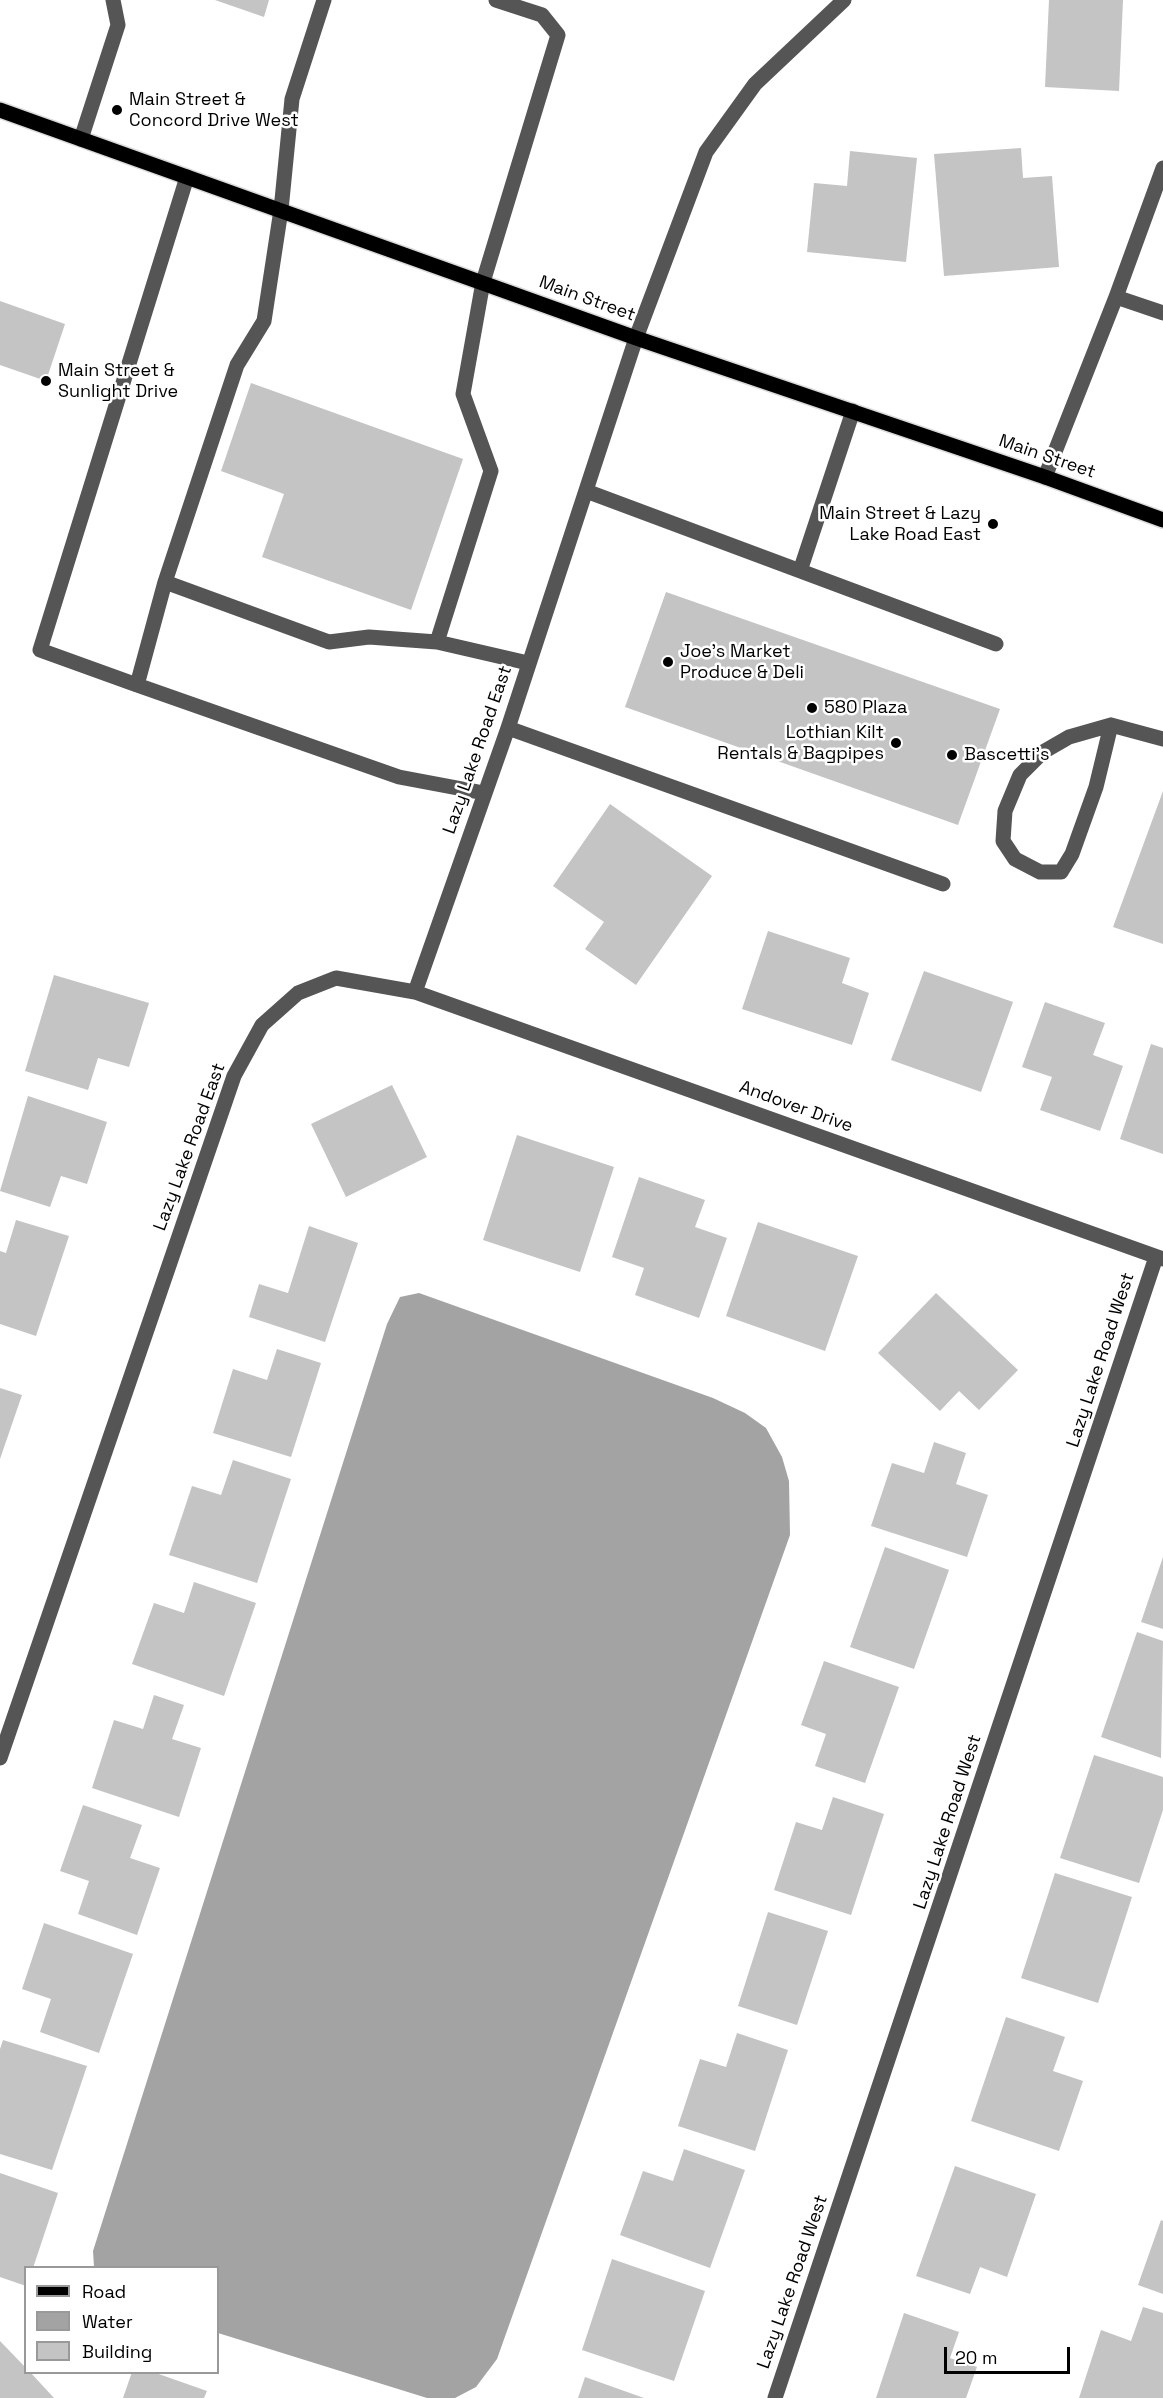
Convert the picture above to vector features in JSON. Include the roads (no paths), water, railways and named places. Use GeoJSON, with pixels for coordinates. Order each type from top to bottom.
{"type":"FeatureCollection","features":[{"type":"Feature","properties":{"kind":"main road","name":"Main Street"},"geometry":{"type":"LineString","coordinates":[[0,110],[636,338],[1045,477],[1163,520]]}},
{"type":"Feature","properties":{"kind":"street"},"geometry":{"type":"LineString","coordinates":[[81,139],[118,25],[113,0]]}},
{"type":"Feature","properties":{"kind":"street"},"geometry":{"type":"LineString","coordinates":[[137,685],[165,582],[237,365],[264,321],[281,210],[292,99],[324,0]]}},
{"type":"Feature","properties":{"kind":"street"},"geometry":{"type":"LineString","coordinates":[[437,642],[491,471],[463,394],[483,282],[558,35],[542,15],[496,0]]}},
{"type":"Feature","properties":{"kind":"street","name":"Lazy Lake Road East"},"geometry":{"type":"LineString","coordinates":[[0,1758],[234,1077],[262,1024],[298,993],[336,978],[415,992],[508,728],[636,338],[706,152],[755,84],[844,0]]}},
{"type":"Feature","properties":{"kind":"street"},"geometry":{"type":"LineString","coordinates":[[1045,477],[1116,297],[1163,168]]}},
{"type":"Feature","properties":{"kind":"street"},"geometry":{"type":"LineString","coordinates":[[187,177],[40,650],[399,777],[484,793]]}},
{"type":"Feature","properties":{"kind":"street"},"geometry":{"type":"LineString","coordinates":[[1116,297],[1163,314]]}},
{"type":"Feature","properties":{"kind":"street"},"geometry":{"type":"LineString","coordinates":[[800,571],[853,411]]}},
{"type":"Feature","properties":{"kind":"street"},"geometry":{"type":"LineString","coordinates":[[586,491],[996,644]]}},
{"type":"Feature","properties":{"kind":"street"},"geometry":{"type":"LineString","coordinates":[[165,582],[329,642],[369,637],[437,642],[528,663]]}},
{"type":"Feature","properties":{"kind":"street"},"geometry":{"type":"LineString","coordinates":[[1111,725],[1096,787],[1072,854],[1060,872],[1040,872],[1015,859],[1003,842],[1005,811],[1020,775],[1043,752],[1069,737],[1111,725],[1163,739]]}},
{"type":"Feature","properties":{"kind":"street"},"geometry":{"type":"LineString","coordinates":[[508,728],[943,884]]}},
{"type":"Feature","properties":{"kind":"street","name":"Andover Drive"},"geometry":{"type":"LineString","coordinates":[[415,992],[1160,1258]]}},
{"type":"Feature","properties":{"kind":"street","name":"Lazy Lake Road West"},"geometry":{"type":"LineString","coordinates":[[775,2398],[1160,1258]]}},
{"type":"Feature","properties":{"kind":"water"},"geometry":{"type":"Polygon","coordinates":[[[419,1293],[713,1398],[745,1413],[766,1428],[782,1457],[789,1481],[790,1535],[497,2359],[476,2387],[455,2398],[427,2398],[219,2333],[219,2266],[94,2266],[93,2251],[387,1324],[400,1297],[419,1293]]]}},
{"type":"Feature","properties":{"kind":"place","name":"Main Street & Concord Drive West"},"geometry":{"type":"Point","coordinates":[117,110]}},
{"type":"Feature","properties":{"kind":"place","name":"Main Street & Sunlight Drive"},"geometry":{"type":"Point","coordinates":[46,381]}},
{"type":"Feature","properties":{"kind":"place","name":"Main Street & Lazy Lake Road East"},"geometry":{"type":"Point","coordinates":[993,524]}},
{"type":"Feature","properties":{"kind":"place","name":"Joe's Market Produce & Deli"},"geometry":{"type":"Point","coordinates":[668,662]}},
{"type":"Feature","properties":{"kind":"place","name":"580 Plaza"},"geometry":{"type":"Point","coordinates":[812,708]}},
{"type":"Feature","properties":{"kind":"place","name":"Lothian Kilt Rentals & Bagpipes"},"geometry":{"type":"Point","coordinates":[896,743]}},
{"type":"Feature","properties":{"kind":"place","name":"Bascetti's"},"geometry":{"type":"Point","coordinates":[952,755]}}]}
